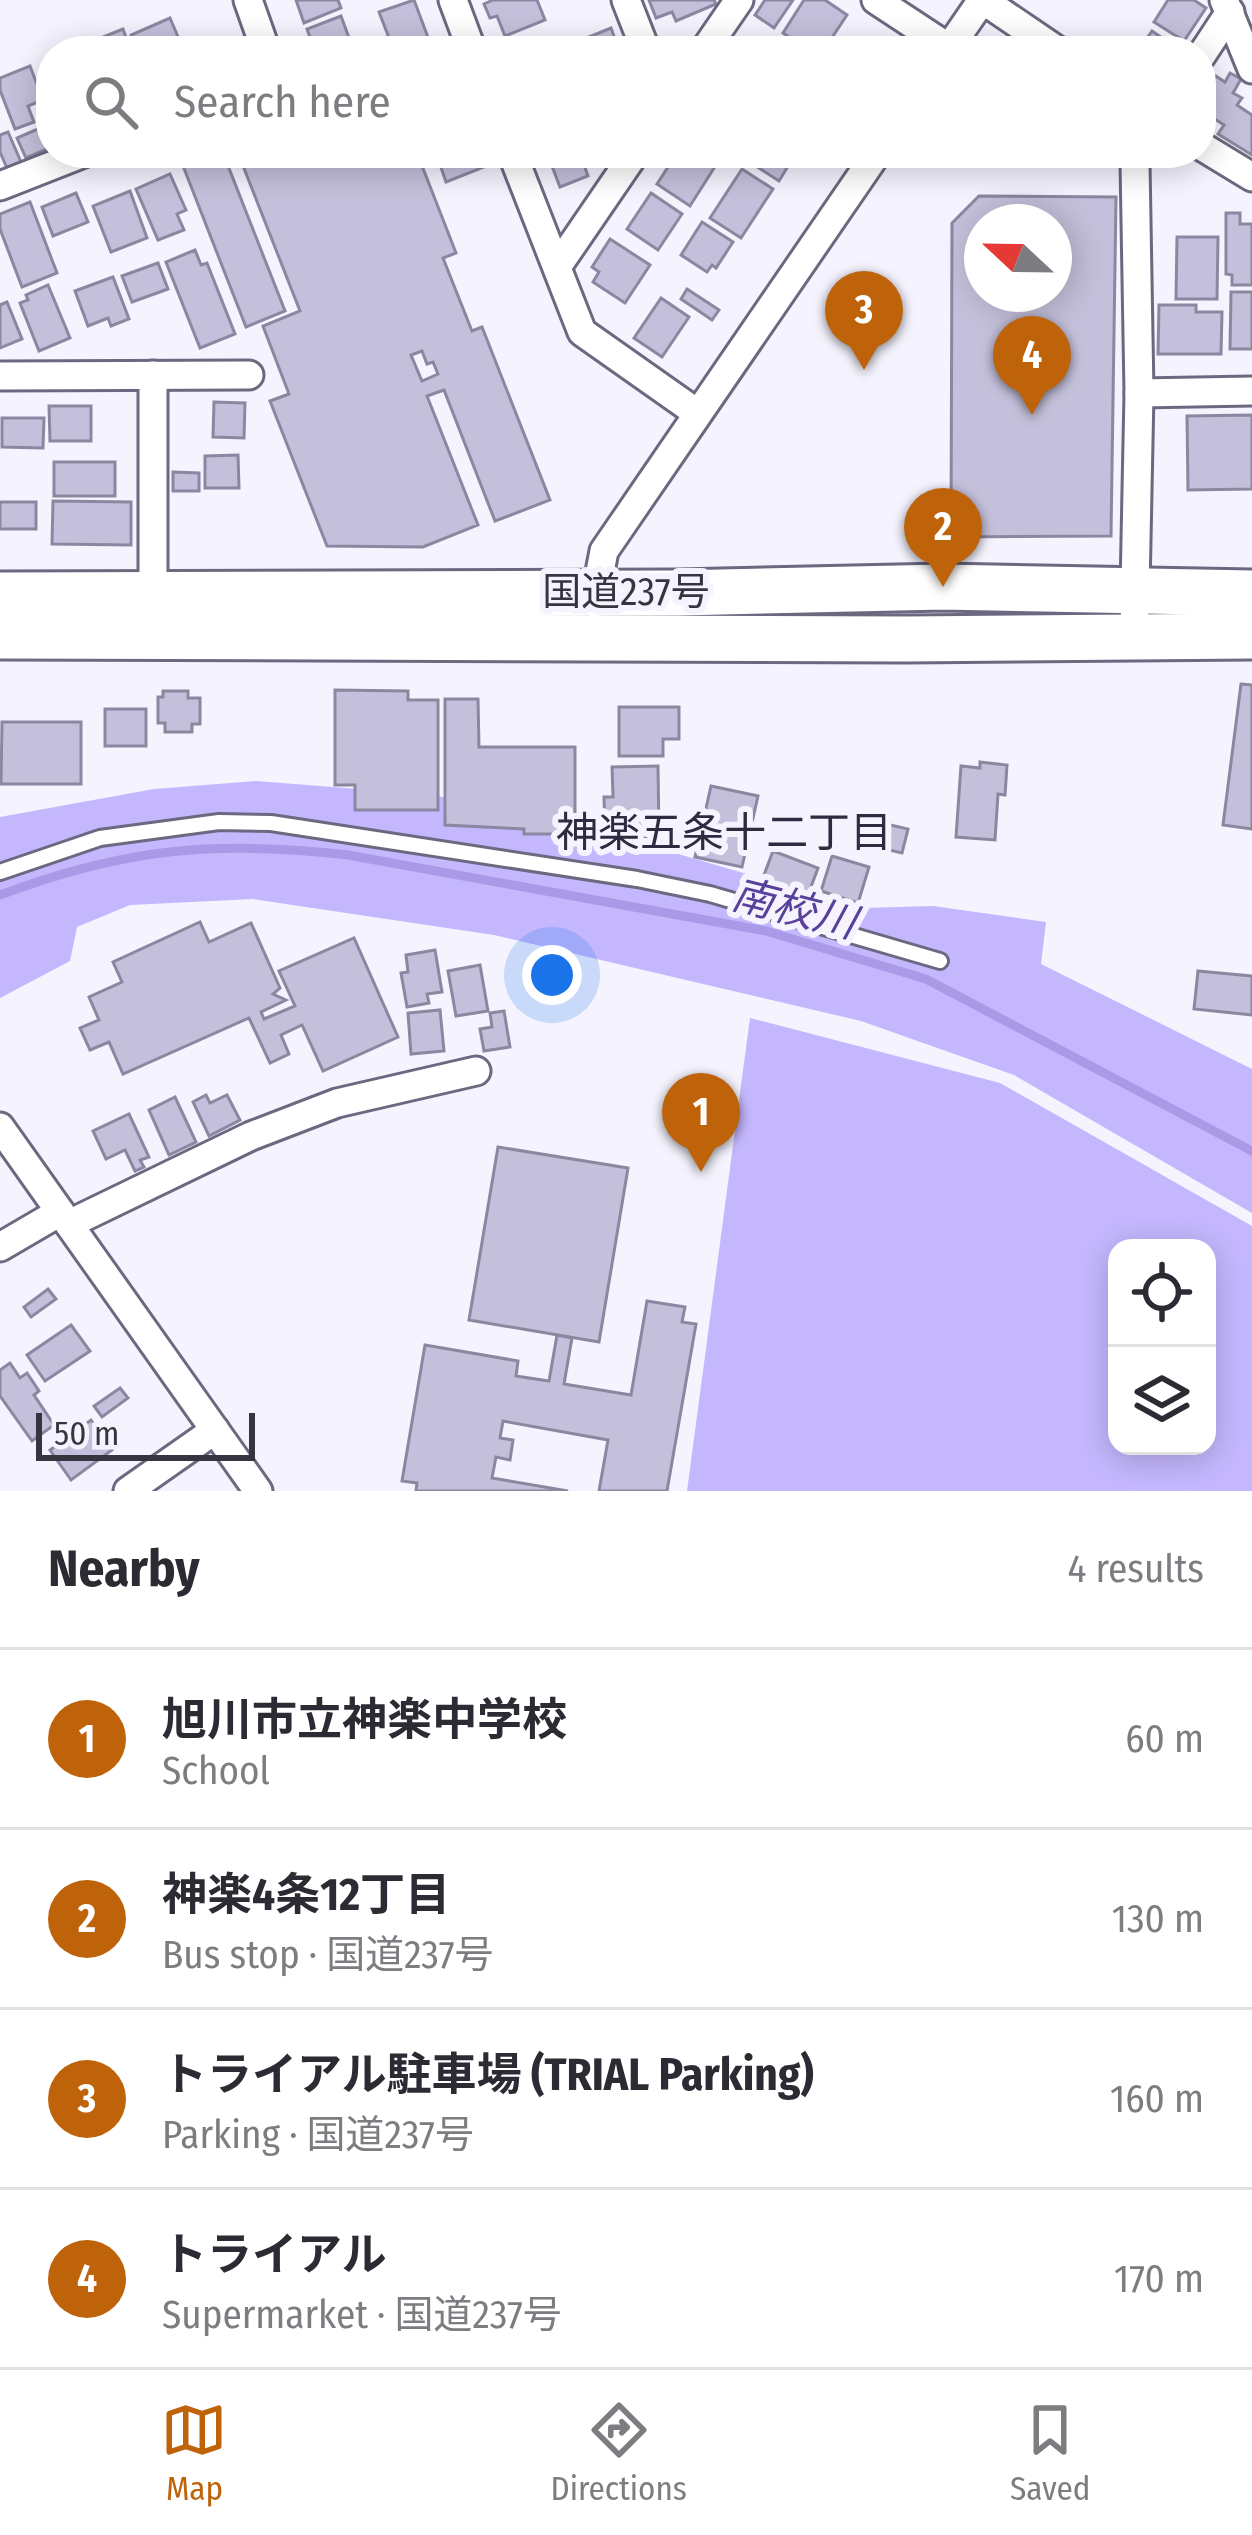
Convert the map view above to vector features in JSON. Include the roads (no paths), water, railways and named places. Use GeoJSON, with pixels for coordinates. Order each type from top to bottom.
{"type":"FeatureCollection","features":[{"type":"Feature","properties":{"kind":"highway","name":"国道237号"},"geometry":{"type":"LineString","coordinates":[[0,636],[153,618],[594,591],[944,586],[1252,593]]}},
{"type":"Feature","properties":{"kind":"highway","name":"国道237号"},"geometry":{"type":"LineString","coordinates":[[0,595],[153,618],[593,639],[1252,636]]}},
{"type":"Feature","properties":{"kind":"street"},"geometry":{"type":"LineString","coordinates":[[248,0],[261,36]]}},
{"type":"Feature","properties":{"kind":"street"},"geometry":{"type":"LineString","coordinates":[[453,0],[466,36]]}},
{"type":"Feature","properties":{"kind":"street"},"geometry":{"type":"LineString","coordinates":[[626,0],[640,36]]}},
{"type":"Feature","properties":{"kind":"street"},"geometry":{"type":"LineString","coordinates":[[714,36],[739,0]]}},
{"type":"Feature","properties":{"kind":"street"},"geometry":{"type":"LineString","coordinates":[[876,0],[928,36]]}},
{"type":"Feature","properties":{"kind":"street"},"geometry":{"type":"LineString","coordinates":[[958,36],[983,0],[1036,36]]}},
{"type":"Feature","properties":{"kind":"street"},"geometry":{"type":"LineString","coordinates":[[1211,36],[1227,6]]}},
{"type":"Feature","properties":{"kind":"street"},"geometry":{"type":"LineString","coordinates":[[1227,6],[1252,69]]}},
{"type":"Feature","properties":{"kind":"street"},"geometry":{"type":"LineString","coordinates":[[1216,155],[1252,177]]}},
{"type":"Feature","properties":{"kind":"street"},"geometry":{"type":"LineString","coordinates":[[0,186],[46,168]]}},
{"type":"Feature","properties":{"kind":"street"},"geometry":{"type":"LineString","coordinates":[[518,168],[581,332],[698,413]]}},
{"type":"Feature","properties":{"kind":"street"},"geometry":{"type":"LineString","coordinates":[[556,267],[625,168]]}},
{"type":"Feature","properties":{"kind":"street"},"geometry":{"type":"LineString","coordinates":[[593,639],[594,591],[604,551],[867,168]]}},
{"type":"Feature","properties":{"kind":"street"},"geometry":{"type":"LineString","coordinates":[[1134,638],[1139,393],[1135,168]]}},
{"type":"Feature","properties":{"kind":"street"},"geometry":{"type":"LineString","coordinates":[[153,375],[153,618]]}},
{"type":"Feature","properties":{"kind":"street"},"geometry":{"type":"LineString","coordinates":[[0,376],[249,375]]}},
{"type":"Feature","properties":{"kind":"street"},"geometry":{"type":"LineString","coordinates":[[1139,393],[1252,391]]}},
{"type":"Feature","properties":{"kind":"street"},"geometry":{"type":"LineString","coordinates":[[0,1247],[250,1136],[315,1112],[476,1071]]}},
{"type":"Feature","properties":{"kind":"street"},"geometry":{"type":"LineString","coordinates":[[0,1127],[258,1491]]}},
{"type":"Feature","properties":{"kind":"street"},"geometry":{"type":"LineString","coordinates":[[128,1491],[214,1430]]}},
{"type":"Feature","properties":{"kind":"lane"},"geometry":{"type":"LineString","coordinates":[[0,872],[100,838],[219,822],[272,823],[710,893],[940,961]]}},
{"type":"Feature","properties":{"kind":"waterway","name":"南校川"},"geometry":{"type":"LineString","coordinates":[[0,895],[130,858],[213,849],[300,850],[766,931],[926,979],[1252,1151]]}},
{"type":"Feature","properties":{"kind":"place","name":"トライアル駐車場 (TRIAL Parking)"},"geometry":{"type":"Point","coordinates":[864,370]}},
{"type":"Feature","properties":{"kind":"place","name":"トライアル"},"geometry":{"type":"Point","coordinates":[1032,415]}},
{"type":"Feature","properties":{"kind":"place","name":"神楽4条12丁目"},"geometry":{"type":"Point","coordinates":[943,587]}},
{"type":"Feature","properties":{"kind":"place","name":"旭川市立神楽中学校"},"geometry":{"type":"Point","coordinates":[701,1172]}},
{"type":"Feature","properties":{"kind":"district","name":"神楽五条十二丁目"},"geometry":{"type":"Point","coordinates":[724,833]}}]}
